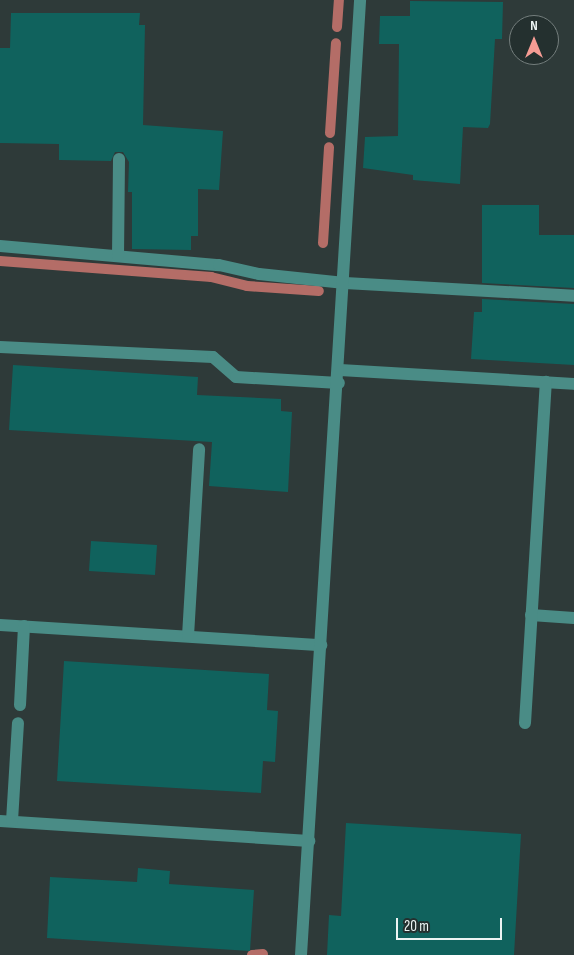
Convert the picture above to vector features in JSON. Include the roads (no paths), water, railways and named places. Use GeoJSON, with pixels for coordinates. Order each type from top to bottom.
{"type":"FeatureCollection","features":[{"type":"Feature","properties":{"kind":"street"},"geometry":{"type":"LineString","coordinates":[[301,955],[345,283],[360,0]]}},
{"type":"Feature","properties":{"kind":"street"},"geometry":{"type":"LineString","coordinates":[[118,256],[119,158]]}},
{"type":"Feature","properties":{"kind":"street"},"geometry":{"type":"LineString","coordinates":[[0,246],[118,256],[345,283],[574,296]]}},
{"type":"Feature","properties":{"kind":"street"},"geometry":{"type":"LineString","coordinates":[[0,347],[213,358],[236,378],[339,376],[574,384]]}},
{"type":"Feature","properties":{"kind":"street"},"geometry":{"type":"LineString","coordinates":[[525,723],[546,382]]}},
{"type":"Feature","properties":{"kind":"street"},"geometry":{"type":"LineString","coordinates":[[188,636],[199,449]]}},
{"type":"Feature","properties":{"kind":"street"},"geometry":{"type":"LineString","coordinates":[[532,615],[574,618]]}},
{"type":"Feature","properties":{"kind":"street"},"geometry":{"type":"LineString","coordinates":[[0,625],[321,645]]}},
{"type":"Feature","properties":{"kind":"street"},"geometry":{"type":"LineString","coordinates":[[20,705],[24,626]]}},
{"type":"Feature","properties":{"kind":"street"},"geometry":{"type":"LineString","coordinates":[[18,723],[6,821],[309,841]]}},
{"type":"Feature","properties":{"kind":"waterway"},"geometry":{"type":"LineString","coordinates":[[337,27],[339,0]]}},
{"type":"Feature","properties":{"kind":"waterway"},"geometry":{"type":"LineString","coordinates":[[330,133],[336,43]]}},
{"type":"Feature","properties":{"kind":"waterway"},"geometry":{"type":"LineString","coordinates":[[323,243],[329,147]]}},
{"type":"Feature","properties":{"kind":"waterway"},"geometry":{"type":"LineString","coordinates":[[0,261],[211,277],[247,286],[319,291]]}},
{"type":"Feature","properties":{"kind":"waterway"},"geometry":{"type":"LineString","coordinates":[[252,955],[263,954]]}}]}
